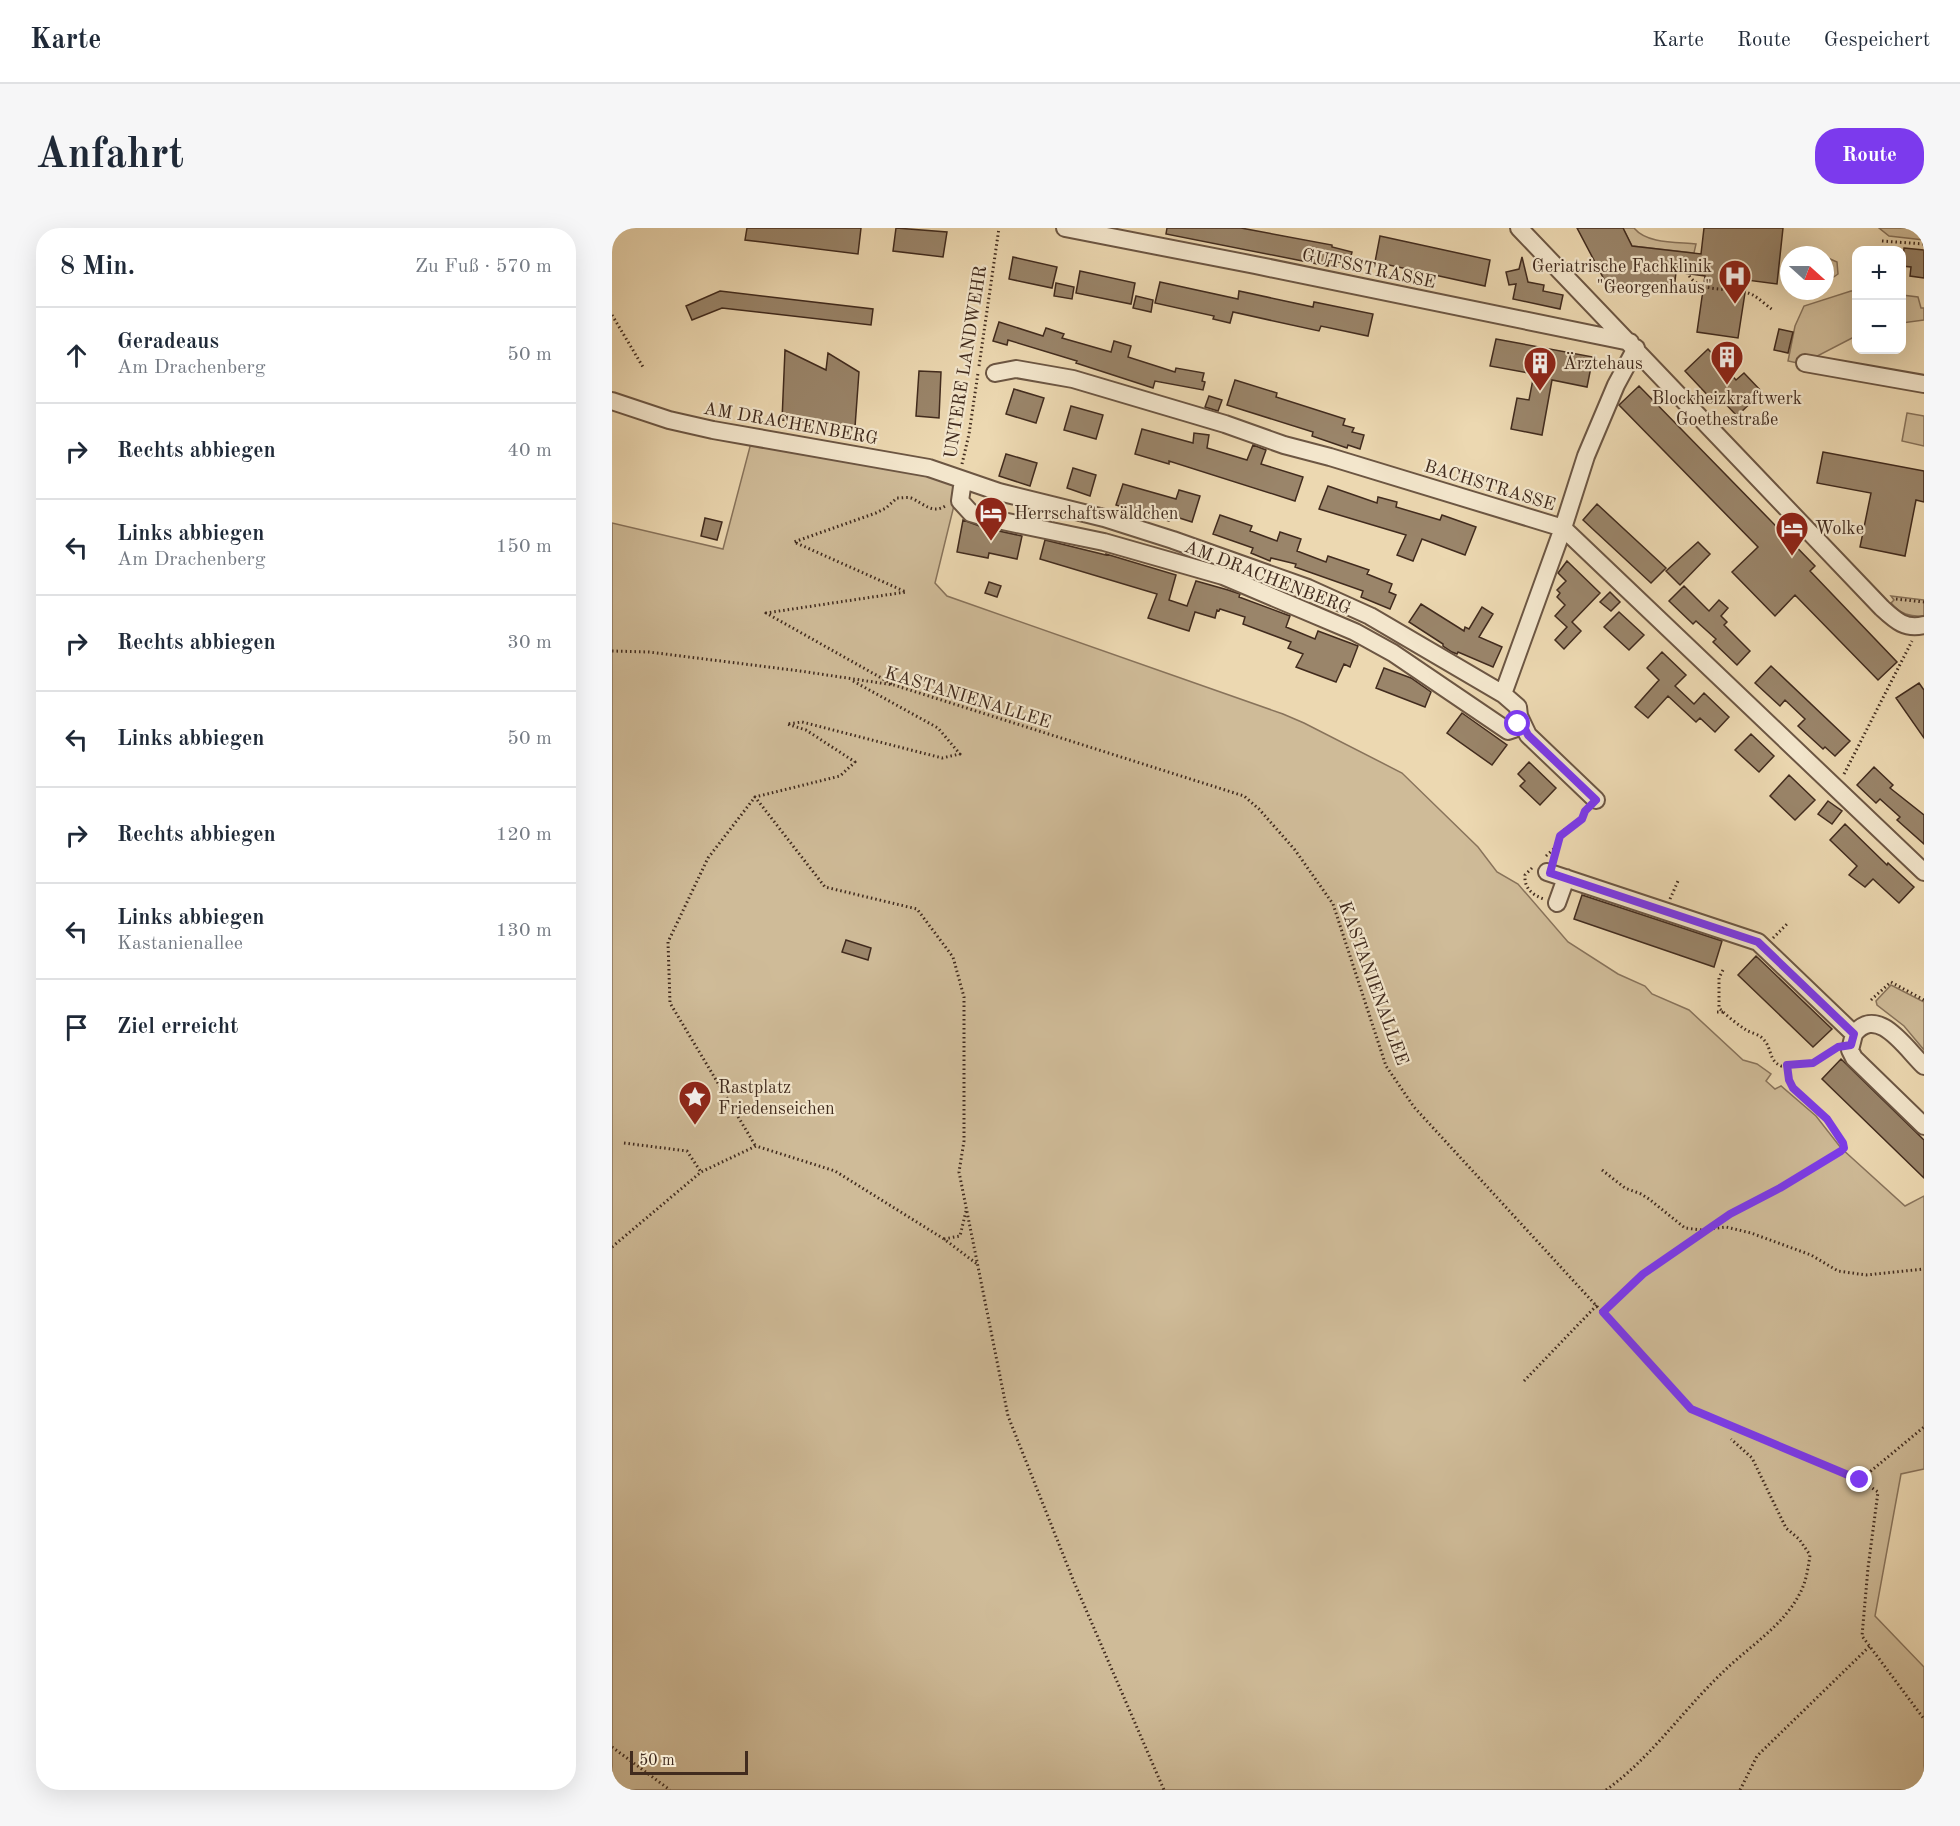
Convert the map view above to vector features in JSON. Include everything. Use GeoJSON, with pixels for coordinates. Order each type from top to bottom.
{"type":"FeatureCollection","features":[{"type":"Feature","properties":{"kind":"street","name":"GUTSSTRASSE"},"geometry":{"type":"LineString","coordinates":[[1065,228],[1255,265],[1633,345]]}},
{"type":"Feature","properties":{"kind":"street"},"geometry":{"type":"LineString","coordinates":[[1519,228],[1882,608],[1896,621],[1921,631]]}},
{"type":"Feature","properties":{"kind":"street"},"geometry":{"type":"LineString","coordinates":[[1503,694],[1563,528],[1586,456],[1633,345]]}},
{"type":"Feature","properties":{"kind":"street"},"geometry":{"type":"LineString","coordinates":[[1805,363],[1924,384]]}},
{"type":"Feature","properties":{"kind":"street","name":"BACHSTRASSE"},"geometry":{"type":"LineString","coordinates":[[995,374],[1016,369],[1073,380],[1225,424],[1284,446],[1330,457],[1563,528],[1924,872]]}},
{"type":"Feature","properties":{"kind":"street","name":"AM DRACHENBERG"},"geometry":{"type":"LineString","coordinates":[[612,401],[680,422],[928,468],[1029,500],[1104,518],[1203,550],[1308,588],[1370,616],[1503,694],[1518,707],[1518,724],[1514,729],[1508,730],[1394,653],[1355,632],[1223,576],[1104,542],[972,513],[960,501],[961,480]]}},
{"type":"Feature","properties":{"kind":"street","name":"AM DRACHENBERG"},"geometry":{"type":"LineString","coordinates":[[1519,717],[1528,735],[1596,800]]}},
{"type":"Feature","properties":{"kind":"street"},"geometry":{"type":"LineString","coordinates":[[1557,903],[1554,875],[1758,942],[1852,1040]]}},
{"type":"Feature","properties":{"kind":"street"},"geometry":{"type":"LineString","coordinates":[[1924,1066],[1886,1026],[1875,1023],[1866,1024],[1859,1028],[1852,1040],[1850,1050],[1854,1058],[1924,1126]]}},
{"type":"Feature","properties":{"kind":"path","name":"UNTERE LANDWEHR"},"geometry":{"type":"LineString","coordinates":[[894,685],[766,613],[906,592],[794,542],[876,513],[897,498],[909,497],[930,510],[941,508],[954,500],[961,480],[969,434],[999,228]]}},
{"type":"Feature","properties":{"kind":"path"},"geometry":{"type":"LineString","coordinates":[[1882,241],[1924,244]]}},
{"type":"Feature","properties":{"kind":"path"},"geometry":{"type":"LineString","coordinates":[[1676,267],[1685,268],[1689,278],[1702,286],[1752,295],[1773,310]]}},
{"type":"Feature","properties":{"kind":"path"},"geometry":{"type":"LineString","coordinates":[[612,315],[643,367]]}},
{"type":"Feature","properties":{"kind":"path"},"geometry":{"type":"LineString","coordinates":[[1882,608],[1894,598],[1924,602]]}},
{"type":"Feature","properties":{"kind":"path"},"geometry":{"type":"LineString","coordinates":[[1836,790],[1909,649]]}},
{"type":"Feature","properties":{"kind":"path","name":"KASTANIENALLEE"},"geometry":{"type":"LineString","coordinates":[[612,651],[650,652],[894,685],[1244,796],[1295,850],[1333,904],[1386,1066],[1414,1107],[1691,1409],[1860,1480]]}},
{"type":"Feature","properties":{"kind":"path"},"geometry":{"type":"LineString","coordinates":[[852,680],[938,728],[960,754],[942,758],[802,722],[787,724],[806,730],[855,762],[840,776],[756,797],[708,858],[668,942],[670,1003],[756,1146],[835,1171],[944,1239],[977,1264]]}},
{"type":"Feature","properties":{"kind":"path"},"geometry":{"type":"LineString","coordinates":[[756,797],[825,887],[917,909],[953,957],[964,997],[964,1141],[959,1172],[1008,1416],[1074,1581],[1164,1790]]}},
{"type":"Feature","properties":{"kind":"path"},"geometry":{"type":"LineString","coordinates":[[1554,875],[1560,836],[1582,819],[1585,811],[1596,800]]}},
{"type":"Feature","properties":{"kind":"path"},"geometry":{"type":"LineString","coordinates":[[1724,970],[1719,978],[1719,1008],[1748,1031],[1762,1037],[1777,1065],[1813,1063],[1852,1040]]}},
{"type":"Feature","properties":{"kind":"path"},"geometry":{"type":"LineString","coordinates":[[1871,1000],[1891,982],[1924,1000]]}},
{"type":"Feature","properties":{"kind":"path"},"geometry":{"type":"LineString","coordinates":[[1717,1012],[1724,1012]]}},
{"type":"Feature","properties":{"kind":"path"},"geometry":{"type":"LineString","coordinates":[[1603,1312],[1643,1274],[1730,1214],[1836,1156],[1844,1148],[1827,1119],[1793,1088],[1789,1080],[1787,1065]]}},
{"type":"Feature","properties":{"kind":"path"},"geometry":{"type":"LineString","coordinates":[[624,1143],[687,1150],[701,1172]]}},
{"type":"Feature","properties":{"kind":"path"},"geometry":{"type":"LineString","coordinates":[[613,1247],[701,1172],[756,1146]]}},
{"type":"Feature","properties":{"kind":"path"},"geometry":{"type":"LineString","coordinates":[[1602,1170],[1625,1188],[1641,1194],[1685,1228],[1726,1227],[1751,1233],[1811,1255],[1838,1270],[1866,1275],[1924,1269]]}},
{"type":"Feature","properties":{"kind":"path"},"geometry":{"type":"LineString","coordinates":[[944,1239],[960,1236],[966,1209]]}},
{"type":"Feature","properties":{"kind":"path"},"geometry":{"type":"LineString","coordinates":[[1524,1381],[1597,1305]]}},
{"type":"Feature","properties":{"kind":"path"},"geometry":{"type":"LineString","coordinates":[[1924,1427],[1860,1480],[1878,1492],[1862,1636],[1924,1719]]}},
{"type":"Feature","properties":{"kind":"path"},"geometry":{"type":"LineString","coordinates":[[1606,1790],[1627,1775],[1721,1673],[1774,1627],[1799,1596],[1807,1574],[1810,1555],[1799,1539],[1786,1528],[1752,1458],[1731,1439]]}},
{"type":"Feature","properties":{"kind":"path"},"geometry":{"type":"LineString","coordinates":[[1740,1790],[1757,1756],[1870,1646]]}},
{"type":"Feature","properties":{"kind":"path"},"geometry":{"type":"LineString","coordinates":[[612,1747],[670,1790]]}},
{"type":"Feature","properties":{"kind":"shaded area"},"geometry":{"type":"Polygon","coordinates":[[[1623,228],[1634,228],[1654,240],[1696,244],[1694,253],[1632,246],[1623,228]]]}},
{"type":"Feature","properties":{"kind":"shaded area"},"geometry":{"type":"Polygon","coordinates":[[[1879,228],[1924,228],[1924,240],[1889,236],[1879,228]]]}},
{"type":"Feature","properties":{"kind":"shaded area"},"geometry":{"type":"Polygon","coordinates":[[[1834,261],[1837,262],[1838,274],[1834,277],[1834,261]]]}},
{"type":"Feature","properties":{"kind":"shaded area"},"geometry":{"type":"Polygon","coordinates":[[[1852,291],[1852,338],[1802,364],[1788,361],[1795,326],[1804,306],[1823,300],[1834,300],[1834,296],[1852,291]]]}},
{"type":"Feature","properties":{"kind":"shaded area"},"geometry":{"type":"Polygon","coordinates":[[[1906,296],[1918,297],[1921,308],[1924,308],[1924,320],[1906,322],[1906,296]]]}},
{"type":"Feature","properties":{"kind":"shaded area"},"geometry":{"type":"Polygon","coordinates":[[[1907,413],[1924,416],[1924,446],[1902,441],[1907,413]]]}},
{"type":"Feature","properties":{"kind":"shaded area"},"geometry":{"type":"Polygon","coordinates":[[[752,439],[925,473],[959,485],[935,583],[947,596],[1283,714],[1402,773],[1478,847],[1497,872],[1518,884],[1568,942],[1618,974],[1645,986],[1652,994],[1689,1010],[1743,1060],[1757,1064],[1771,1074],[1766,1081],[1775,1089],[1781,1086],[1816,1116],[1841,1148],[1905,1206],[1924,1196],[1924,1469],[1901,1474],[1875,1616],[1924,1667],[1924,1790],[612,1790],[612,523],[723,549],[752,439]]]}},
{"type":"Feature","properties":{"kind":"shaded area"},"geometry":{"type":"Polygon","coordinates":[[[1891,596],[1924,600],[1924,616],[1902,612],[1891,603],[1894,600],[1891,596]]]}},
{"type":"Feature","properties":{"kind":"shaded area"},"geometry":{"type":"Polygon","coordinates":[[[1891,985],[1924,1002],[1924,1050],[1904,1026],[1877,1005],[1876,1001],[1891,985]]]}},
{"type":"Feature","properties":{"kind":"building"},"geometry":{"type":"Polygon","coordinates":[[[747,228],[861,228],[858,254],[745,240],[747,228]]]}},
{"type":"Feature","properties":{"kind":"building"},"geometry":{"type":"Polygon","coordinates":[[[896,228],[947,232],[943,257],[893,251],[896,228]]]}},
{"type":"Feature","properties":{"kind":"building"},"geometry":{"type":"Polygon","coordinates":[[[1167,228],[1241,228],[1332,245],[1332,247],[1352,252],[1349,264],[1329,260],[1328,266],[1166,234],[1167,228]]]}},
{"type":"Feature","properties":{"kind":"building"},"geometry":{"type":"Polygon","coordinates":[[[1577,228],[1623,228],[1632,246],[1701,254],[1704,228],[1783,228],[1777,284],[1747,280],[1738,338],[1697,332],[1705,276],[1676,272],[1674,290],[1606,283],[1577,228]]]}},
{"type":"Feature","properties":{"kind":"building"},"geometry":{"type":"Polygon","coordinates":[[[1380,236],[1490,260],[1485,286],[1375,262],[1380,236]]]}},
{"type":"Feature","properties":{"kind":"building"},"geometry":{"type":"Polygon","coordinates":[[[1906,248],[1924,250],[1924,278],[1910,276],[1911,267],[1906,266],[1906,248]]]}},
{"type":"Feature","properties":{"kind":"building"},"geometry":{"type":"Polygon","coordinates":[[[1013,257],[1057,267],[1052,288],[1009,279],[1013,257]]]}},
{"type":"Feature","properties":{"kind":"building"},"geometry":{"type":"Polygon","coordinates":[[[1522,257],[1528,282],[1544,285],[1543,291],[1563,295],[1560,309],[1513,299],[1516,284],[1509,285],[1506,272],[1519,269],[1522,257]]]}},
{"type":"Feature","properties":{"kind":"building"},"geometry":{"type":"Polygon","coordinates":[[[1080,271],[1135,283],[1131,304],[1076,293],[1080,271]]]}},
{"type":"Feature","properties":{"kind":"building"},"geometry":{"type":"Polygon","coordinates":[[[1160,282],[1238,299],[1239,291],[1313,307],[1314,302],[1373,314],[1368,336],[1321,326],[1319,331],[1233,312],[1230,323],[1213,319],[1214,316],[1155,303],[1160,282]]]}},
{"type":"Feature","properties":{"kind":"building"},"geometry":{"type":"Polygon","coordinates":[[[1056,283],[1074,287],[1072,299],[1054,296],[1056,283]]]}},
{"type":"Feature","properties":{"kind":"building"},"geometry":{"type":"Polygon","coordinates":[[[720,291],[873,309],[871,325],[722,308],[692,320],[686,306],[720,291]]]}},
{"type":"Feature","properties":{"kind":"building"},"geometry":{"type":"Polygon","coordinates":[[[1136,296],[1153,300],[1151,312],[1133,308],[1136,296]]]}},
{"type":"Feature","properties":{"kind":"building"},"geometry":{"type":"Polygon","coordinates":[[[999,322],[1043,336],[1046,328],[1064,334],[1062,338],[1111,352],[1114,341],[1131,346],[1128,357],[1175,372],[1176,368],[1204,373],[1203,390],[1155,381],[1153,388],[1008,340],[1007,345],[993,341],[999,322]]]}},
{"type":"Feature","properties":{"kind":"building"},"geometry":{"type":"Polygon","coordinates":[[[1779,329],[1793,332],[1788,353],[1774,350],[1779,329]]]}},
{"type":"Feature","properties":{"kind":"building","name":"Ärztehaus"},"geometry":{"type":"Polygon","coordinates":[[[1496,339],[1593,357],[1587,387],[1552,380],[1542,435],[1511,429],[1517,398],[1529,400],[1534,374],[1490,366],[1496,339]]]}},
{"type":"Feature","properties":{"kind":"building","name":"Blockheizkraftwerk Goethestraße"},"geometry":{"type":"Polygon","coordinates":[[[1708,349],[1736,380],[1744,373],[1762,392],[1737,416],[1719,397],[1714,402],[1685,371],[1708,349]]]}},
{"type":"Feature","properties":{"kind":"building"},"geometry":{"type":"Polygon","coordinates":[[[785,350],[826,370],[828,353],[859,372],[855,427],[782,420],[785,350]]]}},
{"type":"Feature","properties":{"kind":"building"},"geometry":{"type":"Polygon","coordinates":[[[919,371],[941,372],[939,418],[916,416],[919,371]]]}},
{"type":"Feature","properties":{"kind":"building"},"geometry":{"type":"Polygon","coordinates":[[[1235,380],[1277,393],[1276,397],[1345,419],[1343,425],[1354,428],[1352,432],[1364,435],[1360,449],[1348,445],[1347,448],[1312,436],[1313,432],[1227,405],[1235,380]]]}},
{"type":"Feature","properties":{"kind":"building"},"geometry":{"type":"Polygon","coordinates":[[[1639,386],[1815,566],[1810,571],[1897,662],[1878,680],[1795,595],[1775,616],[1732,572],[1758,547],[1619,405],[1639,386]]]}},
{"type":"Feature","properties":{"kind":"building"},"geometry":{"type":"Polygon","coordinates":[[[1014,389],[1044,398],[1036,423],[1006,414],[1014,389]]]}},
{"type":"Feature","properties":{"kind":"building"},"geometry":{"type":"Polygon","coordinates":[[[1209,396],[1222,400],[1218,411],[1205,407],[1209,396]]]}},
{"type":"Feature","properties":{"kind":"building"},"geometry":{"type":"Polygon","coordinates":[[[1071,406],[1103,415],[1096,439],[1064,430],[1071,406]]]}},
{"type":"Feature","properties":{"kind":"building"},"geometry":{"type":"Polygon","coordinates":[[[1142,429],[1193,443],[1194,433],[1209,435],[1207,448],[1247,460],[1253,445],[1266,450],[1261,464],[1303,477],[1295,501],[1169,461],[1169,464],[1135,454],[1142,429]]]}},
{"type":"Feature","properties":{"kind":"building"},"geometry":{"type":"Polygon","coordinates":[[[1823,452],[1924,471],[1924,502],[1916,500],[1905,556],[1860,547],[1871,493],[1817,483],[1823,452]]]}},
{"type":"Feature","properties":{"kind":"building"},"geometry":{"type":"Polygon","coordinates":[[[1006,454],[1037,463],[1030,486],[999,476],[1006,454]]]}},
{"type":"Feature","properties":{"kind":"building"},"geometry":{"type":"Polygon","coordinates":[[[1073,468],[1096,475],[1090,496],[1067,488],[1073,468]]]}},
{"type":"Feature","properties":{"kind":"building"},"geometry":{"type":"Polygon","coordinates":[[[1123,484],[1176,499],[1179,490],[1200,496],[1192,522],[1170,515],[1169,521],[1116,505],[1123,484]]]}},
{"type":"Feature","properties":{"kind":"building"},"geometry":{"type":"Polygon","coordinates":[[[1328,486],[1377,503],[1378,497],[1397,502],[1396,507],[1440,520],[1442,515],[1476,527],[1465,555],[1422,539],[1413,561],[1397,555],[1406,535],[1319,509],[1328,486]]]}},
{"type":"Feature","properties":{"kind":"building"},"geometry":{"type":"Polygon","coordinates":[[[1597,504],[1666,568],[1651,583],[1583,520],[1597,504]]]}},
{"type":"Feature","properties":{"kind":"building"},"geometry":{"type":"Polygon","coordinates":[[[1220,515],[1252,526],[1250,531],[1277,541],[1280,532],[1301,539],[1297,551],[1326,562],[1328,556],[1369,570],[1367,574],[1392,584],[1389,592],[1396,595],[1390,609],[1361,597],[1363,591],[1295,567],[1296,564],[1271,558],[1270,561],[1251,553],[1253,548],[1213,534],[1220,515]]]}},
{"type":"Feature","properties":{"kind":"building"},"geometry":{"type":"Polygon","coordinates":[[[705,518],[722,522],[717,540],[701,536],[705,518]]]}},
{"type":"Feature","properties":{"kind":"building"},"geometry":{"type":"Polygon","coordinates":[[[963,520],[985,528],[1022,536],[1017,559],[989,553],[988,558],[957,552],[963,520]]]}},
{"type":"Feature","properties":{"kind":"building"},"geometry":{"type":"Polygon","coordinates":[[[1045,540],[1106,554],[1176,575],[1169,600],[1187,606],[1196,581],[1240,594],[1239,597],[1290,616],[1286,627],[1315,639],[1318,631],[1358,646],[1350,667],[1344,664],[1336,682],[1296,667],[1303,654],[1288,648],[1291,642],[1243,624],[1245,617],[1220,609],[1217,610],[1215,618],[1195,612],[1189,631],[1148,618],[1157,594],[1040,559],[1045,540]]]}},
{"type":"Feature","properties":{"kind":"building"},"geometry":{"type":"Polygon","coordinates":[[[1698,542],[1710,554],[1680,585],[1666,571],[1698,542]]]}},
{"type":"Feature","properties":{"kind":"building"},"geometry":{"type":"Polygon","coordinates":[[[1567,561],[1600,593],[1572,622],[1581,631],[1564,649],[1555,640],[1567,627],[1555,616],[1565,605],[1557,597],[1560,593],[1557,590],[1566,581],[1558,573],[1567,561]]]}},
{"type":"Feature","properties":{"kind":"building"},"geometry":{"type":"Polygon","coordinates":[[[989,582],[1001,586],[997,597],[985,593],[989,582]]]}},
{"type":"Feature","properties":{"kind":"building"},"geometry":{"type":"Polygon","coordinates":[[[1684,586],[1709,611],[1719,600],[1728,608],[1721,616],[1727,622],[1724,625],[1750,651],[1737,665],[1713,642],[1716,639],[1696,621],[1693,624],[1669,601],[1684,586]]]}},
{"type":"Feature","properties":{"kind":"building"},"geometry":{"type":"Polygon","coordinates":[[[1610,592],[1620,602],[1611,611],[1600,602],[1610,592]]]}},
{"type":"Feature","properties":{"kind":"building"},"geometry":{"type":"Polygon","coordinates":[[[1421,604],[1464,631],[1465,627],[1469,629],[1482,607],[1493,614],[1479,637],[1502,647],[1493,667],[1458,652],[1457,654],[1452,652],[1409,622],[1421,604]]]}},
{"type":"Feature","properties":{"kind":"building"},"geometry":{"type":"Polygon","coordinates":[[[1619,612],[1644,635],[1629,650],[1604,627],[1619,612]]]}},
{"type":"Feature","properties":{"kind":"building"},"geometry":{"type":"Polygon","coordinates":[[[1662,652],[1686,675],[1675,686],[1694,704],[1704,693],[1729,717],[1715,732],[1700,718],[1696,722],[1668,696],[1648,718],[1635,707],[1659,680],[1647,668],[1662,652]]]}},
{"type":"Feature","properties":{"kind":"building"},"geometry":{"type":"Polygon","coordinates":[[[1771,666],[1850,741],[1835,756],[1825,747],[1823,749],[1798,726],[1805,719],[1785,700],[1780,706],[1755,683],[1771,666]]]}},
{"type":"Feature","properties":{"kind":"building"},"geometry":{"type":"Polygon","coordinates":[[[1384,668],[1411,678],[1431,692],[1425,707],[1376,688],[1384,668]]]}},
{"type":"Feature","properties":{"kind":"building"},"geometry":{"type":"Polygon","coordinates":[[[1919,683],[1924,690],[1924,738],[1896,698],[1919,683]]]}},
{"type":"Feature","properties":{"kind":"building"},"geometry":{"type":"Polygon","coordinates":[[[1462,713],[1507,745],[1492,765],[1447,733],[1462,713]]]}},
{"type":"Feature","properties":{"kind":"building"},"geometry":{"type":"Polygon","coordinates":[[[1751,734],[1774,756],[1759,772],[1735,750],[1751,734]]]}},
{"type":"Feature","properties":{"kind":"building"},"geometry":{"type":"Polygon","coordinates":[[[1529,762],[1556,788],[1540,805],[1520,786],[1525,781],[1518,774],[1529,762]]]}},
{"type":"Feature","properties":{"kind":"building"},"geometry":{"type":"Polygon","coordinates":[[[1874,767],[1893,785],[1890,788],[1924,815],[1924,844],[1897,820],[1900,817],[1880,799],[1876,803],[1857,785],[1874,767]]]}},
{"type":"Feature","properties":{"kind":"building"},"geometry":{"type":"Polygon","coordinates":[[[1789,775],[1815,800],[1795,820],[1770,796],[1789,775]]]}},
{"type":"Feature","properties":{"kind":"building"},"geometry":{"type":"Polygon","coordinates":[[[1828,801],[1842,811],[1832,824],[1818,814],[1828,801]]]}},
{"type":"Feature","properties":{"kind":"building"},"geometry":{"type":"Polygon","coordinates":[[[1845,824],[1887,865],[1888,863],[1914,887],[1899,903],[1873,879],[1865,887],[1849,875],[1857,866],[1830,840],[1845,824]]]}},
{"type":"Feature","properties":{"kind":"building"},"geometry":{"type":"Polygon","coordinates":[[[1582,895],[1722,941],[1714,967],[1574,919],[1582,895]]]}},
{"type":"Feature","properties":{"kind":"building"},"geometry":{"type":"Polygon","coordinates":[[[846,940],[871,948],[868,960],[842,952],[846,940]]]}},
{"type":"Feature","properties":{"kind":"building"},"geometry":{"type":"Polygon","coordinates":[[[1756,956],[1832,1029],[1813,1047],[1738,975],[1756,956]]]}},
{"type":"Feature","properties":{"kind":"building"},"geometry":{"type":"Polygon","coordinates":[[[1841,1059],[1924,1140],[1924,1178],[1822,1079],[1841,1059]]]}},
{"type":"Feature","properties":{"kind":"place","name":"Geriatrische Fachklinik \"Georgenhaus\""},"geometry":{"type":"Point","coordinates":[1735,305]}},
{"type":"Feature","properties":{"kind":"place","name":"Blockheizkraftwerk Goethestraße"},"geometry":{"type":"Point","coordinates":[1727,386]}},
{"type":"Feature","properties":{"kind":"place","name":"Ärztehaus"},"geometry":{"type":"Point","coordinates":[1540,392]}},
{"type":"Feature","properties":{"kind":"place","name":"Herrschaftswäldchen"},"geometry":{"type":"Point","coordinates":[991,542]}},
{"type":"Feature","properties":{"kind":"place","name":"Wolke"},"geometry":{"type":"Point","coordinates":[1792,557]}},
{"type":"Feature","properties":{"kind":"place","name":"Rastplatz Friedenseichen"},"geometry":{"type":"Point","coordinates":[695,1126]}},
{"type":"Feature","properties":{"kind":"route"},"geometry":{"type":"LineString","coordinates":[[1518,724],[1519,717],[1528,735],[1596,800],[1585,811],[1582,819],[1560,836],[1556,847],[1556,858],[1550,873],[1758,942],[1854,1034],[1851,1045],[1838,1047],[1813,1063],[1787,1065],[1789,1080],[1793,1088],[1827,1119],[1844,1148],[1836,1156],[1730,1214],[1643,1274],[1603,1312],[1691,1409],[1860,1480]]}}]}
